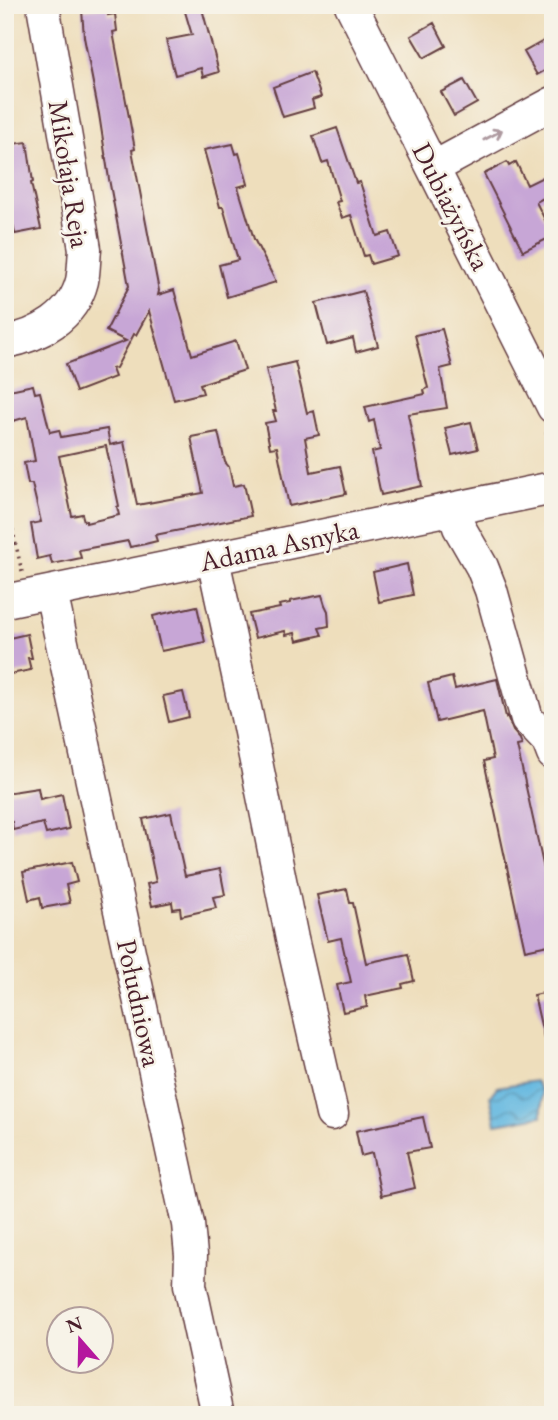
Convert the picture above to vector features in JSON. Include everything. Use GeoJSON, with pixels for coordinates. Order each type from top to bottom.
{"type":"FeatureCollection","features":[{"type":"Feature","properties":{"kind":"street","name":"Mikołaja Reja"},"geometry":{"type":"LineString","coordinates":[[5,342],[25,338],[53,324],[71,306],[82,282],[85,249],[43,5]]}},
{"type":"Feature","properties":{"kind":"street","name":"Dubiażyńska"},"geometry":{"type":"LineString","coordinates":[[351,5],[433,168],[541,351],[553,407]]}},
{"type":"Feature","properties":{"kind":"street"},"geometry":{"type":"LineString","coordinates":[[433,168],[553,103]]}},
{"type":"Feature","properties":{"kind":"street","name":"Adama Asnyka"},"geometry":{"type":"LineString","coordinates":[[5,601],[553,488]]}},
{"type":"Feature","properties":{"kind":"street"},"geometry":{"type":"LineString","coordinates":[[453,509],[459,527],[482,567],[491,590],[527,719],[548,741],[553,754]]}},
{"type":"Feature","properties":{"kind":"street"},"geometry":{"type":"LineString","coordinates":[[213,559],[292,939],[332,1114]]}},
{"type":"Feature","properties":{"kind":"street","name":"Południowa"},"geometry":{"type":"LineString","coordinates":[[51,592],[188,1224],[190,1285],[218,1415]]}},
{"type":"Feature","properties":{"kind":"path"},"geometry":{"type":"LineString","coordinates":[[5,495],[22,573]]}},
{"type":"Feature","properties":{"kind":"water"},"geometry":{"type":"Polygon","coordinates":[[[535,1081],[542,1091],[542,1116],[496,1124],[490,1096],[497,1087],[535,1081]]]}},
{"type":"Feature","properties":{"kind":"building"},"geometry":{"type":"Polygon","coordinates":[[[183,5],[201,5],[219,72],[203,77],[201,68],[175,75],[166,40],[192,35],[183,5]]]}},
{"type":"Feature","properties":{"kind":"building"},"geometry":{"type":"Polygon","coordinates":[[[107,7],[108,15],[115,14],[117,31],[113,32],[158,295],[174,290],[192,355],[236,341],[245,370],[200,384],[203,393],[174,400],[149,311],[116,368],[112,369],[115,377],[76,392],[66,364],[126,341],[106,331],[129,286],[84,37],[82,10],[107,7]]]}},
{"type":"Feature","properties":{"kind":"building"},"geometry":{"type":"Polygon","coordinates":[[[434,23],[446,46],[424,58],[411,36],[434,23]]]}},
{"type":"Feature","properties":{"kind":"building"},"geometry":{"type":"Polygon","coordinates":[[[547,39],[553,50],[553,66],[537,75],[524,52],[547,39]]]}},
{"type":"Feature","properties":{"kind":"building"},"geometry":{"type":"Polygon","coordinates":[[[312,72],[321,97],[312,100],[314,108],[283,117],[273,87],[312,72]]]}},
{"type":"Feature","properties":{"kind":"building"},"geometry":{"type":"Polygon","coordinates":[[[464,80],[477,103],[454,116],[441,92],[464,80]]]}},
{"type":"Feature","properties":{"kind":"building"},"geometry":{"type":"Polygon","coordinates":[[[337,128],[356,183],[360,182],[377,236],[390,232],[398,256],[371,264],[368,255],[364,256],[351,215],[342,218],[336,202],[340,201],[328,161],[322,163],[313,136],[337,128]]]}},
{"type":"Feature","properties":{"kind":"building"},"geometry":{"type":"Polygon","coordinates":[[[27,142],[31,183],[41,229],[15,234],[13,224],[5,226],[5,208],[9,208],[5,184],[5,145],[27,142]]]}},
{"type":"Feature","properties":{"kind":"building"},"geometry":{"type":"Polygon","coordinates":[[[233,144],[236,154],[239,153],[248,184],[238,187],[254,239],[276,282],[227,297],[219,265],[238,260],[204,150],[233,144]]]}},
{"type":"Feature","properties":{"kind":"building"},"geometry":{"type":"Polygon","coordinates":[[[507,162],[509,166],[516,162],[527,185],[553,172],[553,193],[536,202],[553,236],[523,251],[484,174],[507,162]]]}},
{"type":"Feature","properties":{"kind":"building"},"geometry":{"type":"Polygon","coordinates":[[[363,291],[378,346],[356,352],[353,338],[327,345],[316,303],[363,291]]]}},
{"type":"Feature","properties":{"kind":"building"},"geometry":{"type":"Polygon","coordinates":[[[442,329],[452,366],[440,369],[447,408],[408,414],[422,486],[381,495],[372,452],[380,450],[374,420],[369,422],[365,407],[425,394],[424,390],[428,388],[415,335],[442,329]]]}},
{"type":"Feature","properties":{"kind":"building"},"geometry":{"type":"Polygon","coordinates":[[[295,362],[307,413],[314,411],[319,435],[305,438],[311,472],[340,466],[346,494],[289,506],[277,447],[270,448],[265,423],[276,421],[266,369],[295,362]]]}},
{"type":"Feature","properties":{"kind":"building"},"geometry":{"type":"Polygon","coordinates":[[[33,385],[35,393],[40,392],[50,432],[59,430],[61,437],[107,429],[110,445],[124,442],[137,505],[203,493],[191,437],[218,432],[233,486],[244,484],[251,516],[155,535],[157,541],[130,547],[128,541],[79,550],[81,558],[52,564],[50,556],[37,559],[31,524],[41,522],[24,463],[35,461],[27,417],[13,421],[12,417],[5,419],[5,391],[33,385]],[[106,446],[59,456],[72,516],[82,514],[86,523],[119,515],[106,446]]]}},
{"type":"Feature","properties":{"kind":"building"},"geometry":{"type":"Polygon","coordinates":[[[471,422],[478,449],[452,455],[445,428],[471,422]]]}},
{"type":"Feature","properties":{"kind":"building"},"geometry":{"type":"Polygon","coordinates":[[[407,564],[413,595],[379,602],[373,572],[407,564]]]}},
{"type":"Feature","properties":{"kind":"building"},"geometry":{"type":"Polygon","coordinates":[[[322,595],[328,611],[329,626],[319,628],[322,635],[297,641],[295,633],[286,635],[285,631],[255,638],[249,614],[280,608],[279,605],[290,601],[322,595]]]}},
{"type":"Feature","properties":{"kind":"building"},"geometry":{"type":"Polygon","coordinates":[[[197,606],[205,642],[161,651],[153,616],[197,606]]]}},
{"type":"Feature","properties":{"kind":"building"},"geometry":{"type":"Polygon","coordinates":[[[27,634],[32,658],[28,658],[31,670],[5,675],[5,639],[27,634]]]}},
{"type":"Feature","properties":{"kind":"building"},"geometry":{"type":"Polygon","coordinates":[[[452,677],[455,689],[497,679],[506,717],[520,739],[522,745],[517,746],[553,910],[553,944],[525,950],[484,761],[493,759],[483,711],[437,722],[428,683],[452,677]]]}},
{"type":"Feature","properties":{"kind":"building"},"geometry":{"type":"Polygon","coordinates":[[[183,692],[189,717],[169,722],[163,696],[183,692]]]}},
{"type":"Feature","properties":{"kind":"building"},"geometry":{"type":"Polygon","coordinates":[[[38,788],[40,799],[62,794],[69,829],[46,834],[43,823],[13,830],[12,822],[5,824],[5,793],[38,788]]]}},
{"type":"Feature","properties":{"kind":"building"},"geometry":{"type":"Polygon","coordinates":[[[171,813],[185,876],[220,869],[225,895],[213,897],[216,908],[181,916],[180,908],[173,909],[172,902],[152,906],[147,884],[156,882],[143,819],[171,813]]]}},
{"type":"Feature","properties":{"kind":"building"},"geometry":{"type":"Polygon","coordinates":[[[72,862],[77,882],[66,885],[70,903],[42,908],[40,897],[29,900],[23,872],[72,862]]]}},
{"type":"Feature","properties":{"kind":"building"},"geometry":{"type":"Polygon","coordinates":[[[347,889],[350,903],[353,903],[366,963],[408,954],[414,981],[402,984],[403,988],[365,996],[367,1007],[343,1012],[337,985],[351,982],[341,938],[328,941],[317,895],[347,889]]]}},
{"type":"Feature","properties":{"kind":"building"},"geometry":{"type":"Polygon","coordinates":[[[553,991],[553,1046],[546,1047],[534,995],[553,991]]]}},
{"type":"Feature","properties":{"kind":"building"},"geometry":{"type":"Polygon","coordinates":[[[423,1117],[430,1148],[407,1152],[415,1188],[381,1196],[372,1153],[361,1156],[356,1131],[423,1117]]]}}]}
